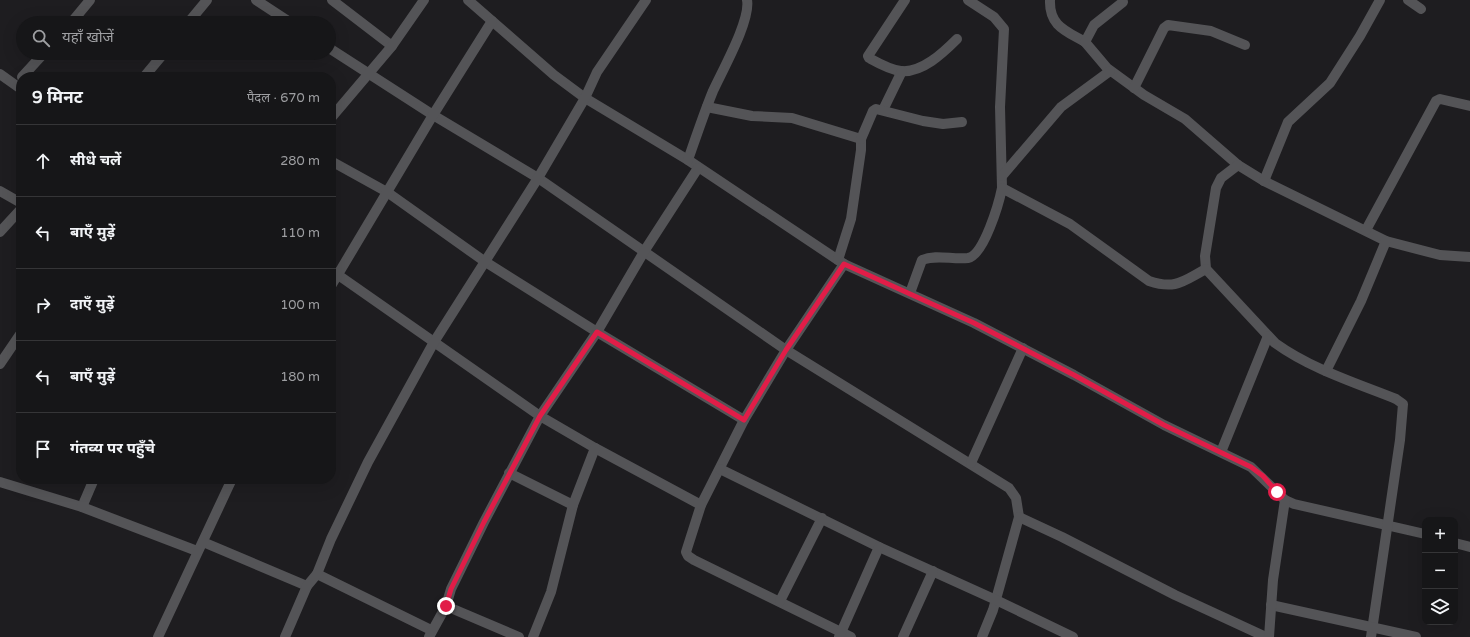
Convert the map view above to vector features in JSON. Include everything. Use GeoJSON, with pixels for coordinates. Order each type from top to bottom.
{"type":"FeatureCollection","features":[{"type":"Feature","properties":{"kind":"street"},"geometry":{"type":"LineString","coordinates":[[77,16],[90,0]]}},
{"type":"Feature","properties":{"kind":"street"},"geometry":{"type":"LineString","coordinates":[[194,16],[207,0]]}},
{"type":"Feature","properties":{"kind":"street"},"geometry":{"type":"LineString","coordinates":[[256,0],[280,16]]}},
{"type":"Feature","properties":{"kind":"street"},"geometry":{"type":"LineString","coordinates":[[332,0],[392,46]]}},
{"type":"Feature","properties":{"kind":"street"},"geometry":{"type":"LineString","coordinates":[[336,112],[392,46],[424,0]]}},
{"type":"Feature","properties":{"kind":"street"},"geometry":{"type":"LineString","coordinates":[[468,0],[554,76],[585,98],[688,160],[841,262],[974,323],[1164,425],[1251,467],[1263,476],[1285,500],[1294,504],[1422,533]]}},
{"type":"Feature","properties":{"kind":"street"},"geometry":{"type":"LineString","coordinates":[[285,637],[307,586],[317,574],[331,539],[368,462],[434,342],[538,178],[585,98],[597,72],[646,0]]}},
{"type":"Feature","properties":{"kind":"street"},"geometry":{"type":"LineString","coordinates":[[688,160],[707,108],[747,13],[747,0]]}},
{"type":"Feature","properties":{"kind":"street"},"geometry":{"type":"LineString","coordinates":[[904,0],[868,56],[894,69],[902,71],[927,64],[940,56],[956,39]]}},
{"type":"Feature","properties":{"kind":"street"},"geometry":{"type":"LineString","coordinates":[[910,293],[922,260],[929,258],[968,258],[977,254],[998,207],[1002,188],[1000,107],[1004,29],[994,17],[968,0]]}},
{"type":"Feature","properties":{"kind":"street"},"geometry":{"type":"LineString","coordinates":[[1050,0],[1051,17],[1054,21],[1060,27],[1086,42],[1110,70],[1134,88],[1185,118],[1238,165],[1264,181],[1318,209],[1366,230],[1386,241],[1440,255],[1470,257]]}},
{"type":"Feature","properties":{"kind":"street"},"geometry":{"type":"LineString","coordinates":[[1264,181],[1288,122],[1330,83],[1360,36],[1380,0]]}},
{"type":"Feature","properties":{"kind":"street"},"geometry":{"type":"LineString","coordinates":[[1408,0],[1421,8]]}},
{"type":"Feature","properties":{"kind":"street"},"geometry":{"type":"LineString","coordinates":[[1086,42],[1094,25],[1123,2]]}},
{"type":"Feature","properties":{"kind":"street"},"geometry":{"type":"LineString","coordinates":[[336,269],[387,192],[492,21]]}},
{"type":"Feature","properties":{"kind":"street"},"geometry":{"type":"LineString","coordinates":[[1134,88],[1164,28],[1168,25],[1211,31],[1245,45]]}},
{"type":"Feature","properties":{"kind":"street"},"geometry":{"type":"LineString","coordinates":[[336,53],[433,115],[538,178],[645,250],[786,350],[971,463],[1009,488],[1016,498],[1019,517],[996,600],[982,637]]}},
{"type":"Feature","properties":{"kind":"street"},"geometry":{"type":"LineString","coordinates":[[28,72],[38,60]]}},
{"type":"Feature","properties":{"kind":"street"},"geometry":{"type":"LineString","coordinates":[[148,72],[158,60]]}},
{"type":"Feature","properties":{"kind":"street"},"geometry":{"type":"LineString","coordinates":[[1002,176],[1061,107],[1110,70]]}},
{"type":"Feature","properties":{"kind":"street"},"geometry":{"type":"LineString","coordinates":[[883,110],[902,71]]}},
{"type":"Feature","properties":{"kind":"street"},"geometry":{"type":"LineString","coordinates":[[0,74],[16,80]]}},
{"type":"Feature","properties":{"kind":"street"},"geometry":{"type":"LineString","coordinates":[[1366,230],[1436,101],[1440,99],[1470,106]]}},
{"type":"Feature","properties":{"kind":"street"},"geometry":{"type":"LineString","coordinates":[[707,108],[752,116],[792,118],[861,139]]}},
{"type":"Feature","properties":{"kind":"street"},"geometry":{"type":"LineString","coordinates":[[851,637],[840,635],[780,601],[688,556],[687,548],[701,505],[744,420],[841,262],[851,219],[861,150],[861,139],[873,111],[876,109],[883,110],[923,121],[943,124],[962,122]]}},
{"type":"Feature","properties":{"kind":"street"},"geometry":{"type":"LineString","coordinates":[[336,164],[387,192],[484,261],[597,332],[744,420]]}},
{"type":"Feature","properties":{"kind":"street"},"geometry":{"type":"LineString","coordinates":[[1238,165],[1221,178],[1216,188],[1204,256],[1206,269],[1268,336],[1282,348],[1326,371],[1396,399],[1403,404],[1400,440],[1372,632]]}},
{"type":"Feature","properties":{"kind":"street"},"geometry":{"type":"LineString","coordinates":[[317,574],[430,634],[446,606],[451,589],[509,473],[540,416],[597,332],[645,250],[698,168]]}},
{"type":"Feature","properties":{"kind":"street"},"geometry":{"type":"LineString","coordinates":[[1002,188],[1070,224],[1149,281],[1160,285],[1173,286],[1206,269]]}},
{"type":"Feature","properties":{"kind":"street"},"geometry":{"type":"LineString","coordinates":[[0,191],[16,200]]}},
{"type":"Feature","properties":{"kind":"street"},"geometry":{"type":"LineString","coordinates":[[0,232],[16,214]]}},
{"type":"Feature","properties":{"kind":"street"},"geometry":{"type":"LineString","coordinates":[[1326,371],[1361,301],[1386,241]]}},
{"type":"Feature","properties":{"kind":"street"},"geometry":{"type":"LineString","coordinates":[[336,273],[540,416],[595,448],[701,505]]}},
{"type":"Feature","properties":{"kind":"street"},"geometry":{"type":"LineString","coordinates":[[1221,452],[1268,336]]}},
{"type":"Feature","properties":{"kind":"street"},"geometry":{"type":"LineString","coordinates":[[0,364],[16,340]]}},
{"type":"Feature","properties":{"kind":"street"},"geometry":{"type":"LineString","coordinates":[[971,463],[1023,348]]}},
{"type":"Feature","properties":{"kind":"street"},"geometry":{"type":"LineString","coordinates":[[533,637],[551,592],[573,504],[595,448]]}},
{"type":"Feature","properties":{"kind":"street"},"geometry":{"type":"LineString","coordinates":[[720,468],[879,547],[1073,637]]}},
{"type":"Feature","properties":{"kind":"street"},"geometry":{"type":"LineString","coordinates":[[509,473],[573,504]]}},
{"type":"Feature","properties":{"kind":"street"},"geometry":{"type":"LineString","coordinates":[[0,482],[82,507],[198,551]]}},
{"type":"Feature","properties":{"kind":"street"},"geometry":{"type":"LineString","coordinates":[[82,507],[92,484]]}},
{"type":"Feature","properties":{"kind":"street"},"geometry":{"type":"LineString","coordinates":[[158,637],[230,484]]}},
{"type":"Feature","properties":{"kind":"street"},"geometry":{"type":"LineString","coordinates":[[1019,517],[1062,537],[1175,595],[1267,637],[1273,580],[1285,500]]}},
{"type":"Feature","properties":{"kind":"street"},"geometry":{"type":"LineString","coordinates":[[780,601],[822,518]]}},
{"type":"Feature","properties":{"kind":"street"},"geometry":{"type":"LineString","coordinates":[[203,542],[307,586]]}},
{"type":"Feature","properties":{"kind":"street"},"geometry":{"type":"LineString","coordinates":[[1458,544],[1470,547]]}},
{"type":"Feature","properties":{"kind":"street"},"geometry":{"type":"LineString","coordinates":[[840,635],[879,547]]}},
{"type":"Feature","properties":{"kind":"street"},"geometry":{"type":"LineString","coordinates":[[903,637],[933,571]]}},
{"type":"Feature","properties":{"kind":"street"},"geometry":{"type":"LineString","coordinates":[[1271,605],[1372,632],[1416,637]]}},
{"type":"Feature","properties":{"kind":"street"},"geometry":{"type":"LineString","coordinates":[[446,606],[519,637]]}},
{"type":"Feature","properties":{"kind":"route"},"geometry":{"type":"LineString","coordinates":[[446,606],[451,589],[484,522],[540,416],[597,332],[744,420],[786,350],[844,264],[974,323],[1074,375],[1164,425],[1251,467],[1263,476],[1277,492]]}}]}
